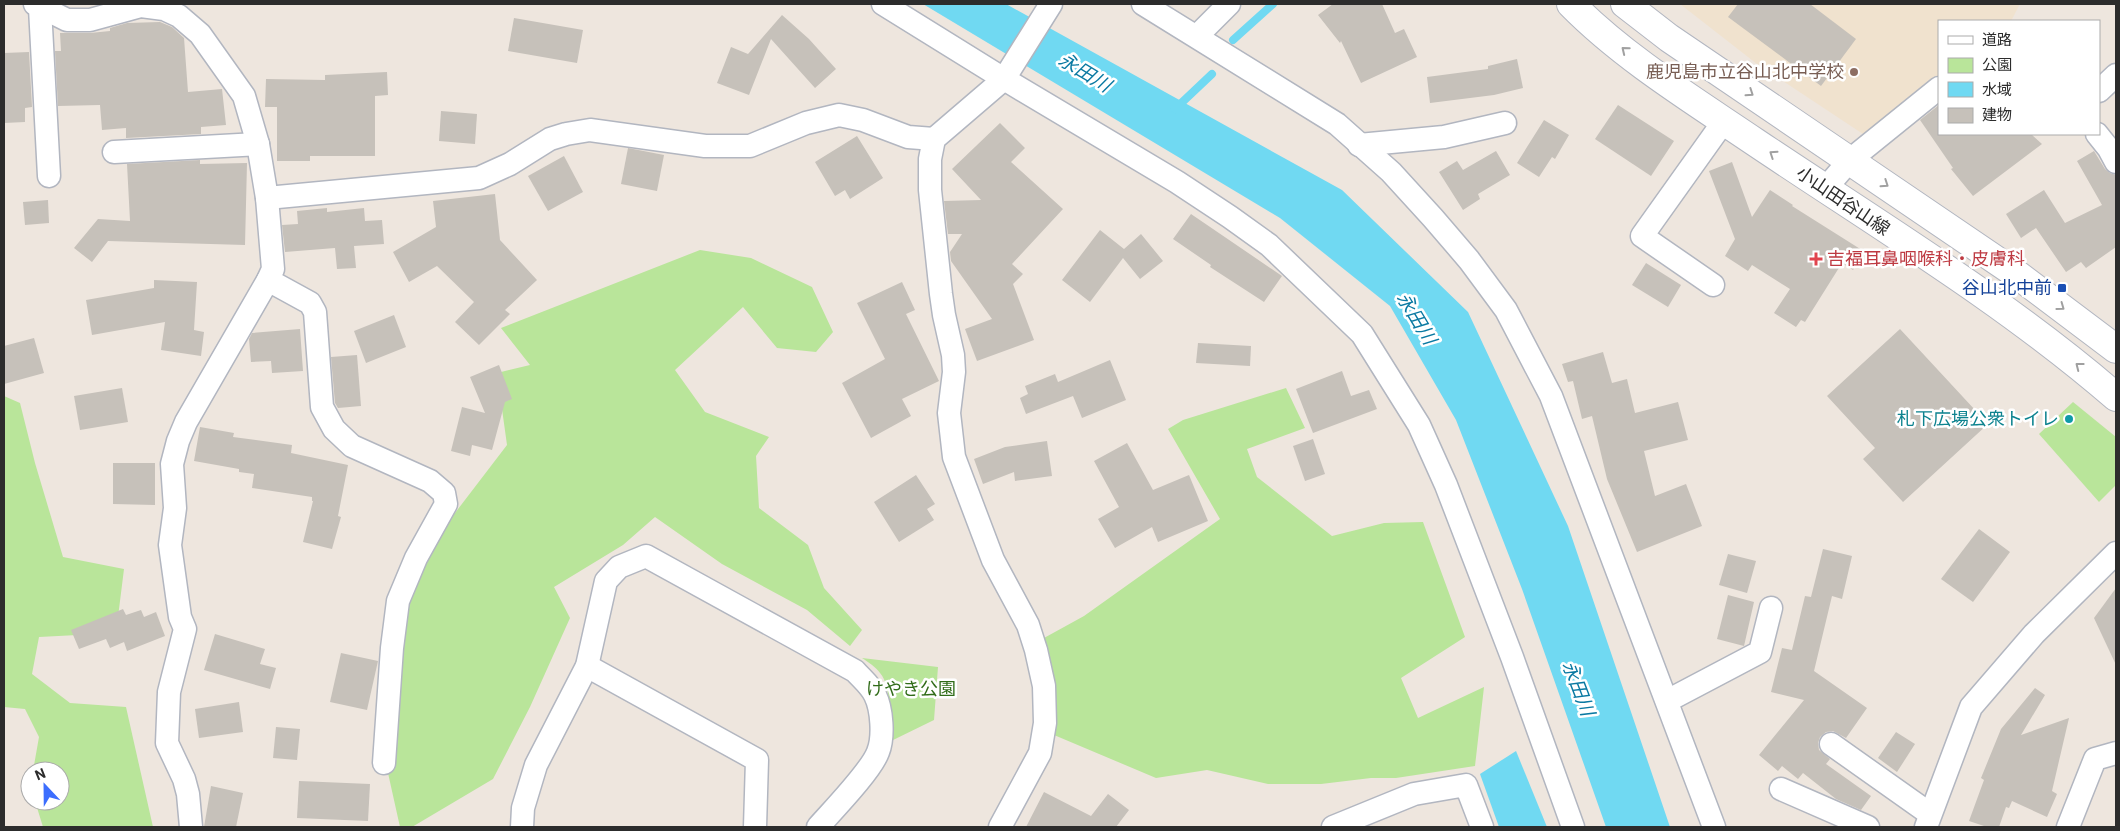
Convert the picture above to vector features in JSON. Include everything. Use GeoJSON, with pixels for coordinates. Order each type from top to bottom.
{"type":"FeatureCollection","features":[{"type":"Feature","properties":{"kind":"main road","name":"小山田谷山線"},"geometry":{"type":"LineString","coordinates":[[1570,4],[1640,62],[1724,122],[1989,298],[2052,345],[2116,397]]}},
{"type":"Feature","properties":{"kind":"main road","name":"小山田谷山線"},"geometry":{"type":"LineString","coordinates":[[1625,4],[1669,38],[2015,273],[2116,349]]}},
{"type":"Feature","properties":{"kind":"street"},"geometry":{"type":"LineString","coordinates":[[883,4],[1177,182],[1230,217],[1269,245],[1362,334],[1419,426],[1446,485],[1512,657],[1573,827]]}},
{"type":"Feature","properties":{"kind":"street"},"geometry":{"type":"LineString","coordinates":[[1000,827],[1040,753],[1045,723],[1044,686],[1028,625],[993,560],[954,457],[949,413],[954,372],[953,356],[944,314],[930,190],[930,159],[934,139],[1004,79],[1051,4]]}},
{"type":"Feature","properties":{"kind":"street"},"geometry":{"type":"LineString","coordinates":[[1143,4],[1337,124],[1391,172],[1469,260],[1506,310],[1551,396],[1714,827]]}},
{"type":"Feature","properties":{"kind":"street"},"geometry":{"type":"LineString","coordinates":[[1196,36],[1230,4]]}},
{"type":"Feature","properties":{"kind":"street"},"geometry":{"type":"LineString","coordinates":[[49,176],[37,6],[67,20],[90,20],[141,6],[164,9],[179,16],[200,34],[244,96],[258,144],[267,198],[273,269],[186,422],[178,441],[172,464],[175,508],[170,545],[180,617],[185,629],[169,692],[167,743],[184,779],[188,794],[191,827]]}},
{"type":"Feature","properties":{"kind":"street"},"geometry":{"type":"LineString","coordinates":[[2100,90],[2116,75]]}},
{"type":"Feature","properties":{"kind":"street"},"geometry":{"type":"LineString","coordinates":[[1825,189],[1850,160],[1938,89]]}},
{"type":"Feature","properties":{"kind":"street"},"geometry":{"type":"LineString","coordinates":[[267,198],[479,178],[510,164],[550,139],[590,130],[705,146],[750,146],[806,123],[839,115],[863,120],[908,137],[934,139]]}},
{"type":"Feature","properties":{"kind":"street"},"geometry":{"type":"LineString","coordinates":[[1713,285],[1642,236],[1724,122]]}},
{"type":"Feature","properties":{"kind":"street"},"geometry":{"type":"LineString","coordinates":[[1359,145],[1444,137],[1505,123]]}},
{"type":"Feature","properties":{"kind":"street"},"geometry":{"type":"LineString","coordinates":[[2098,135],[2116,162]]}},
{"type":"Feature","properties":{"kind":"street"},"geometry":{"type":"LineString","coordinates":[[114,152],[258,144]]}},
{"type":"Feature","properties":{"kind":"street"},"geometry":{"type":"LineString","coordinates":[[268,280],[310,303],[315,312],[322,407],[334,429],[352,446],[430,481],[444,493],[446,504],[416,558],[398,601],[392,648],[384,764]]}},
{"type":"Feature","properties":{"kind":"street"},"geometry":{"type":"LineString","coordinates":[[1830,744],[1928,820],[1971,707],[2034,634],[2116,553]]}},
{"type":"Feature","properties":{"kind":"street"},"geometry":{"type":"LineString","coordinates":[[522,827],[523,808],[536,765],[587,666],[606,580],[619,568],[646,556],[855,671],[869,685],[876,696],[880,725],[878,752],[870,766],[818,827]]}},
{"type":"Feature","properties":{"kind":"street"},"geometry":{"type":"LineString","coordinates":[[1667,701],[1760,652],[1771,608]]}},
{"type":"Feature","properties":{"kind":"street"},"geometry":{"type":"LineString","coordinates":[[587,666],[757,760],[755,827]]}},
{"type":"Feature","properties":{"kind":"street"},"geometry":{"type":"LineString","coordinates":[[2068,827],[2096,759],[2116,754]]}},
{"type":"Feature","properties":{"kind":"street"},"geometry":{"type":"LineString","coordinates":[[1333,827],[1414,794],[1466,785],[1482,827]]}},
{"type":"Feature","properties":{"kind":"street"},"geometry":{"type":"LineString","coordinates":[[1781,790],[1868,827]]}},
{"type":"Feature","properties":{"kind":"shaded area","name":"鹿児島市立谷山北中学校"},"geometry":{"type":"Polygon","coordinates":[[[1680,4],[2020,4],[2012,20],[1938,20],[1938,81],[1866,136],[1757,64],[1680,4]]]}},
{"type":"Feature","properties":{"kind":"green space"},"geometry":{"type":"Polygon","coordinates":[[[700,250],[751,258],[812,287],[833,332],[816,352],[777,348],[743,307],[675,370],[705,412],[769,437],[756,456],[759,508],[808,545],[824,588],[862,630],[850,646],[807,610],[722,564],[655,517],[623,545],[554,587],[570,618],[530,707],[493,779],[412,827],[400,827],[384,755],[403,581],[507,445],[497,373],[530,365],[501,328],[700,250]]]}},
{"type":"Feature","properties":{"kind":"green space"},"geometry":{"type":"Polygon","coordinates":[[[1286,388],[1305,428],[1247,449],[1257,477],[1332,536],[1384,523],[1423,522],[1465,637],[1401,678],[1418,718],[1484,687],[1475,766],[1396,778],[1371,778],[1321,784],[1268,784],[1207,770],[1156,778],[1054,735],[1055,683],[1044,638],[1084,616],[1220,519],[1168,429],[1183,420],[1286,388]]]}},
{"type":"Feature","properties":{"kind":"green space"},"geometry":{"type":"Polygon","coordinates":[[[4,396],[20,403],[35,463],[63,557],[124,569],[116,633],[39,637],[32,674],[70,703],[126,707],[153,827],[43,827],[38,811],[70,811],[70,761],[35,761],[39,737],[25,709],[4,707],[4,396]]]}},
{"type":"Feature","properties":{"kind":"green space"},"geometry":{"type":"Polygon","coordinates":[[[2073,402],[2116,437],[2116,485],[2099,502],[2039,434],[2073,402]]]}},
{"type":"Feature","properties":{"kind":"green space","name":"けやき公園"},"geometry":{"type":"Polygon","coordinates":[[[862,658],[938,667],[934,720],[889,742],[890,726],[887,687],[878,671],[862,658]]]}},
{"type":"Feature","properties":{"kind":"water","name":"永田川"},"geometry":{"type":"Polygon","coordinates":[[[923,4],[1006,4],[1342,190],[1468,312],[1568,526],[1670,827],[1606,827],[1522,589],[1456,420],[1390,306],[1280,218],[923,4]]]}},
{"type":"Feature","properties":{"kind":"water"},"geometry":{"type":"Polygon","coordinates":[[[1516,751],[1547,827],[1499,827],[1480,774],[1516,751]]]}},
{"type":"Feature","properties":{"kind":"building"},"geometry":{"type":"Polygon","coordinates":[[[1333,4],[1382,4],[1395,33],[1404,29],[1417,57],[1361,83],[1341,41],[1340,43],[1318,15],[1333,4]]]}},
{"type":"Feature","properties":{"kind":"building"},"geometry":{"type":"Polygon","coordinates":[[[1738,4],[1810,4],[1856,39],[1821,86],[1728,17],[1738,4]]]}},
{"type":"Feature","properties":{"kind":"building"},"geometry":{"type":"Polygon","coordinates":[[[782,15],[809,39],[836,69],[815,88],[771,39],[749,95],[717,83],[731,47],[748,54],[782,15]]]}},
{"type":"Feature","properties":{"kind":"building"},"geometry":{"type":"Polygon","coordinates":[[[514,18],[583,30],[577,63],[508,51],[514,18]]]}},
{"type":"Feature","properties":{"kind":"building"},"geometry":{"type":"Polygon","coordinates":[[[160,22],[172,27],[184,38],[188,92],[222,89],[226,125],[201,127],[201,134],[126,138],[126,128],[102,130],[100,105],[58,106],[55,51],[61,51],[60,33],[110,31],[110,28],[127,23],[160,22]]]}},
{"type":"Feature","properties":{"kind":"building"},"geometry":{"type":"Polygon","coordinates":[[[29,52],[32,107],[25,108],[25,122],[4,123],[4,53],[29,52]]]}},
{"type":"Feature","properties":{"kind":"building"},"geometry":{"type":"Polygon","coordinates":[[[1517,59],[1523,88],[1494,95],[1430,103],[1427,77],[1488,69],[1488,66],[1517,59]]]}},
{"type":"Feature","properties":{"kind":"building"},"geometry":{"type":"Polygon","coordinates":[[[387,72],[388,95],[375,96],[375,156],[310,156],[310,161],[277,161],[277,107],[265,107],[266,79],[325,80],[325,75],[387,72]]]}},
{"type":"Feature","properties":{"kind":"building"},"geometry":{"type":"Polygon","coordinates":[[[1618,105],[1674,141],[1651,176],[1595,139],[1618,105]]]}},
{"type":"Feature","properties":{"kind":"building"},"geometry":{"type":"Polygon","coordinates":[[[1938,106],[1938,135],[2032,135],[2042,144],[1973,196],[1951,169],[1953,168],[1920,120],[1938,106]]]}},
{"type":"Feature","properties":{"kind":"building"},"geometry":{"type":"Polygon","coordinates":[[[441,111],[477,114],[475,144],[439,141],[441,111]]]}},
{"type":"Feature","properties":{"kind":"building"},"geometry":{"type":"Polygon","coordinates":[[[1544,120],[1569,135],[1555,159],[1552,157],[1539,177],[1517,163],[1544,120]]]}},
{"type":"Feature","properties":{"kind":"building"},"geometry":{"type":"Polygon","coordinates":[[[1000,123],[1025,148],[1011,162],[1063,209],[1012,264],[1023,274],[1013,284],[1034,340],[977,361],[965,329],[992,319],[951,261],[950,252],[962,234],[948,234],[944,201],[981,200],[952,169],[1000,123]]]}},
{"type":"Feature","properties":{"kind":"building"},"geometry":{"type":"Polygon","coordinates":[[[857,136],[883,178],[850,199],[845,190],[835,196],[815,162],[857,136]]]}},
{"type":"Feature","properties":{"kind":"building"},"geometry":{"type":"Polygon","coordinates":[[[628,148],[664,155],[657,191],[621,184],[628,148]]]}},
{"type":"Feature","properties":{"kind":"building"},"geometry":{"type":"Polygon","coordinates":[[[1496,151],[1510,175],[1478,194],[1480,199],[1463,210],[1439,172],[1457,161],[1463,170],[1496,151]]]}},
{"type":"Feature","properties":{"kind":"building"},"geometry":{"type":"Polygon","coordinates":[[[2094,151],[2105,169],[2116,175],[2116,247],[2086,268],[2081,262],[2066,272],[2036,228],[2021,238],[2006,214],[2044,190],[2065,223],[2102,205],[2077,161],[2094,151]]]}},
{"type":"Feature","properties":{"kind":"building"},"geometry":{"type":"Polygon","coordinates":[[[564,156],[583,192],[548,211],[528,176],[564,156]]]}},
{"type":"Feature","properties":{"kind":"building"},"geometry":{"type":"Polygon","coordinates":[[[200,160],[200,164],[247,163],[245,245],[108,241],[92,262],[74,248],[98,219],[130,221],[127,164],[200,160]]]}},
{"type":"Feature","properties":{"kind":"building"},"geometry":{"type":"Polygon","coordinates":[[[1732,162],[1752,217],[1770,190],[1865,252],[1853,270],[1842,263],[1805,322],[1801,320],[1796,327],[1774,313],[1790,289],[1752,265],[1748,271],[1725,256],[1735,239],[1709,171],[1732,162]]]}},
{"type":"Feature","properties":{"kind":"building"},"geometry":{"type":"Polygon","coordinates":[[[495,194],[500,240],[537,280],[505,310],[510,314],[479,345],[455,322],[474,302],[437,266],[409,282],[393,252],[436,227],[433,201],[495,194]]]}},
{"type":"Feature","properties":{"kind":"building"},"geometry":{"type":"Polygon","coordinates":[[[48,200],[49,223],[25,225],[23,202],[48,200]]]}},
{"type":"Feature","properties":{"kind":"building"},"geometry":{"type":"Polygon","coordinates":[[[327,208],[327,212],[364,208],[365,221],[382,220],[384,244],[354,246],[356,268],[337,269],[335,248],[285,252],[282,225],[298,224],[297,211],[327,208]]]}},
{"type":"Feature","properties":{"kind":"building"},"geometry":{"type":"Polygon","coordinates":[[[1191,214],[1282,276],[1264,302],[1210,267],[1211,265],[1173,239],[1191,214]]]}},
{"type":"Feature","properties":{"kind":"building"},"geometry":{"type":"Polygon","coordinates":[[[1100,230],[1124,249],[1141,234],[1163,261],[1140,279],[1123,258],[1090,302],[1062,280],[1100,230]]]}},
{"type":"Feature","properties":{"kind":"building"},"geometry":{"type":"Polygon","coordinates":[[[1646,263],[1681,285],[1668,307],[1632,285],[1646,263]]]}},
{"type":"Feature","properties":{"kind":"building"},"geometry":{"type":"Polygon","coordinates":[[[154,280],[197,282],[194,330],[204,332],[201,356],[161,350],[165,322],[92,335],[86,300],[154,288],[154,280]]]}},
{"type":"Feature","properties":{"kind":"building"},"geometry":{"type":"Polygon","coordinates":[[[902,282],[915,310],[906,314],[939,381],[902,399],[911,416],[871,438],[842,383],[885,359],[857,303],[902,282]]]}},
{"type":"Feature","properties":{"kind":"building"},"geometry":{"type":"Polygon","coordinates":[[[394,315],[406,347],[366,363],[354,331],[394,315]]]}},
{"type":"Feature","properties":{"kind":"building"},"geometry":{"type":"Polygon","coordinates":[[[300,329],[303,371],[272,373],[271,361],[251,362],[249,339],[252,333],[300,329]]]}},
{"type":"Feature","properties":{"kind":"building"},"geometry":{"type":"Polygon","coordinates":[[[1900,329],[1988,424],[1903,502],[1863,459],[1875,448],[1827,396],[1900,329]]]}},
{"type":"Feature","properties":{"kind":"building"},"geometry":{"type":"Polygon","coordinates":[[[34,338],[44,373],[4,384],[4,346],[34,338]]]}},
{"type":"Feature","properties":{"kind":"building"},"geometry":{"type":"Polygon","coordinates":[[[1198,343],[1251,346],[1250,366],[1196,363],[1198,343]]]}},
{"type":"Feature","properties":{"kind":"building"},"geometry":{"type":"Polygon","coordinates":[[[1603,352],[1612,383],[1627,379],[1635,413],[1678,402],[1688,440],[1644,451],[1655,496],[1686,484],[1702,526],[1637,552],[1607,479],[1592,416],[1582,419],[1573,381],[1568,382],[1562,364],[1603,352]]]}},
{"type":"Feature","properties":{"kind":"building"},"geometry":{"type":"Polygon","coordinates":[[[357,355],[361,406],[338,408],[335,403],[331,357],[357,355]]]}},
{"type":"Feature","properties":{"kind":"building"},"geometry":{"type":"Polygon","coordinates":[[[1110,360],[1126,400],[1082,418],[1073,396],[1026,414],[1020,398],[1028,394],[1025,386],[1055,374],[1058,382],[1110,360]]]}},
{"type":"Feature","properties":{"kind":"building"},"geometry":{"type":"Polygon","coordinates":[[[499,365],[512,399],[505,402],[492,450],[472,445],[470,456],[451,451],[462,407],[485,413],[470,377],[499,365]]]}},
{"type":"Feature","properties":{"kind":"building"},"geometry":{"type":"Polygon","coordinates":[[[1342,371],[1351,396],[1369,390],[1377,409],[1313,433],[1296,389],[1342,371]]]}},
{"type":"Feature","properties":{"kind":"building"},"geometry":{"type":"Polygon","coordinates":[[[122,388],[128,422],[80,430],[74,396],[122,388]]]}},
{"type":"Feature","properties":{"kind":"building"},"geometry":{"type":"Polygon","coordinates":[[[200,427],[234,433],[233,437],[292,445],[291,453],[348,465],[338,516],[341,517],[332,549],[303,542],[313,501],[312,497],[252,488],[254,474],[239,472],[239,469],[194,461],[200,427]]]}},
{"type":"Feature","properties":{"kind":"building"},"geometry":{"type":"Polygon","coordinates":[[[1313,439],[1325,474],[1305,481],[1293,446],[1313,439]]]}},
{"type":"Feature","properties":{"kind":"building"},"geometry":{"type":"Polygon","coordinates":[[[1047,441],[1052,476],[1015,481],[1014,472],[983,484],[974,459],[1005,447],[1047,441]]]}},
{"type":"Feature","properties":{"kind":"building"},"geometry":{"type":"Polygon","coordinates":[[[1127,443],[1153,490],[1189,475],[1208,521],[1158,542],[1152,527],[1115,548],[1098,519],[1119,507],[1094,461],[1127,443]]]}},
{"type":"Feature","properties":{"kind":"building"},"geometry":{"type":"Polygon","coordinates":[[[113,463],[155,463],[155,505],[113,504],[113,463]]]}},
{"type":"Feature","properties":{"kind":"building"},"geometry":{"type":"Polygon","coordinates":[[[916,475],[935,504],[927,509],[934,520],[899,542],[874,502],[916,475]]]}},
{"type":"Feature","properties":{"kind":"building"},"geometry":{"type":"Polygon","coordinates":[[[1979,529],[2010,552],[1973,602],[1941,579],[1979,529]]]}},
{"type":"Feature","properties":{"kind":"building"},"geometry":{"type":"Polygon","coordinates":[[[1823,549],[1852,556],[1842,599],[1832,596],[1814,671],[1867,708],[1846,738],[1833,731],[1826,732],[1820,737],[1818,743],[1819,750],[1830,759],[1826,764],[1871,796],[1861,810],[1836,799],[1803,773],[1798,779],[1782,766],[1778,771],[1759,755],[1804,700],[1771,692],[1782,648],[1792,650],[1805,596],[1811,597],[1823,549]]]}},
{"type":"Feature","properties":{"kind":"building"},"geometry":{"type":"Polygon","coordinates":[[[1728,554],[1756,561],[1747,593],[1719,585],[1728,554]]]}},
{"type":"Feature","properties":{"kind":"building"},"geometry":{"type":"Polygon","coordinates":[[[2116,588],[2116,665],[2094,618],[2116,588]]]}},
{"type":"Feature","properties":{"kind":"building"},"geometry":{"type":"Polygon","coordinates":[[[1728,595],[1754,602],[1744,646],[1717,639],[1728,595]]]}},
{"type":"Feature","properties":{"kind":"building"},"geometry":{"type":"Polygon","coordinates":[[[123,609],[126,615],[141,610],[144,617],[156,612],[165,636],[127,651],[124,642],[110,648],[106,639],[79,649],[71,630],[123,609]]]}},
{"type":"Feature","properties":{"kind":"building"},"geometry":{"type":"Polygon","coordinates":[[[215,634],[265,649],[260,664],[276,668],[270,689],[204,670],[215,634]]]}},
{"type":"Feature","properties":{"kind":"building"},"geometry":{"type":"Polygon","coordinates":[[[341,653],[378,661],[367,710],[330,702],[341,653]]]}},
{"type":"Feature","properties":{"kind":"building"},"geometry":{"type":"Polygon","coordinates":[[[2035,688],[2045,695],[2021,735],[2069,718],[2052,791],[2057,794],[2047,817],[2012,801],[2009,808],[2006,807],[1999,827],[1987,827],[1969,821],[1984,780],[1981,778],[2001,729],[2035,688]]]}},
{"type":"Feature","properties":{"kind":"building"},"geometry":{"type":"Polygon","coordinates":[[[239,702],[243,732],[199,738],[195,709],[239,702]]]}},
{"type":"Feature","properties":{"kind":"building"},"geometry":{"type":"Polygon","coordinates":[[[276,727],[300,729],[297,760],[273,758],[276,727]]]}},
{"type":"Feature","properties":{"kind":"building"},"geometry":{"type":"Polygon","coordinates":[[[1896,732],[1915,744],[1897,772],[1878,758],[1896,732]]]}},
{"type":"Feature","properties":{"kind":"building"},"geometry":{"type":"Polygon","coordinates":[[[299,781],[370,784],[368,821],[297,818],[299,781]]]}},
{"type":"Feature","properties":{"kind":"building"},"geometry":{"type":"Polygon","coordinates":[[[211,786],[243,793],[236,827],[204,827],[211,786]]]}},
{"type":"Feature","properties":{"kind":"building"},"geometry":{"type":"Polygon","coordinates":[[[1044,792],[1091,816],[1108,794],[1129,810],[1116,827],[1026,827],[1044,792]]]}},
{"type":"Feature","properties":{"kind":"waterway"},"geometry":{"type":"LineString","coordinates":[[1233,40],[1273,4]]}},
{"type":"Feature","properties":{"kind":"waterway"},"geometry":{"type":"LineString","coordinates":[[1175,109],[1212,74]]}},
{"type":"Feature","properties":{"kind":"place","name":"鹿児島市立谷山北中学校"},"geometry":{"type":"Point","coordinates":[1854,72]}},
{"type":"Feature","properties":{"kind":"place","name":"吉福耳鼻咽喉科・皮膚科"},"geometry":{"type":"Point","coordinates":[1816,259]}},
{"type":"Feature","properties":{"kind":"place","name":"谷山北中前"},"geometry":{"type":"Point","coordinates":[2062,288]}},
{"type":"Feature","properties":{"kind":"place","name":"札下広場公衆トイレ"},"geometry":{"type":"Point","coordinates":[2069,419]}}]}
